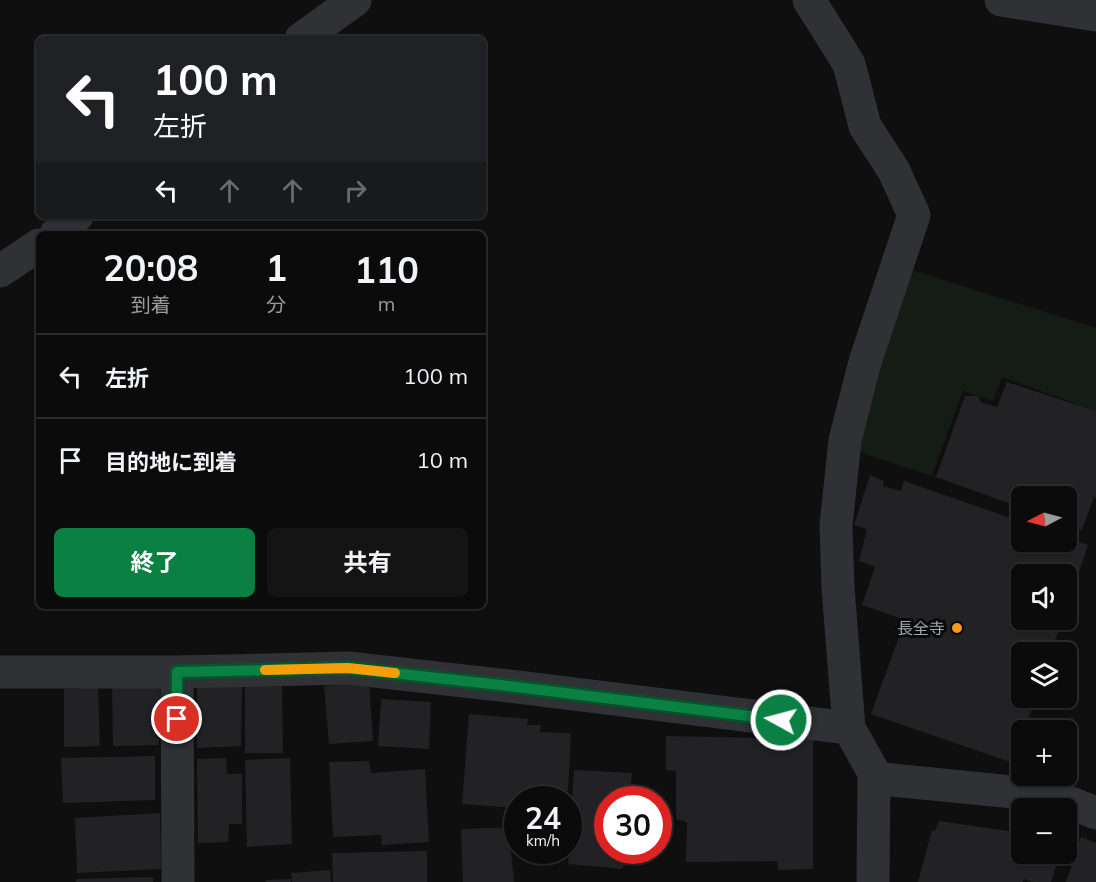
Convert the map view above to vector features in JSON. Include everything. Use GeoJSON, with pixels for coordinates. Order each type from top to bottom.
{"type":"FeatureCollection","features":[{"type":"Feature","properties":{"kind":"street"},"geometry":{"type":"LineString","coordinates":[[305,36],[355,0]]}},
{"type":"Feature","properties":{"kind":"street"},"geometry":{"type":"LineString","coordinates":[[809,0],[849,64],[865,126],[894,171],[914,215],[865,362],[845,440],[836,526],[838,588],[849,728],[874,773],[882,779],[1053,796],[1096,813]]}},
{"type":"Feature","properties":{"kind":"street"},"geometry":{"type":"LineString","coordinates":[[1001,0],[1096,15]]}},
{"type":"Feature","properties":{"kind":"street"},"geometry":{"type":"LineString","coordinates":[[60,231],[74,219]]}},
{"type":"Feature","properties":{"kind":"street"},"geometry":{"type":"LineString","coordinates":[[0,271],[36,247]]}},
{"type":"Feature","properties":{"kind":"street"},"geometry":{"type":"LineString","coordinates":[[0,672],[177,672],[348,668],[849,728]]}},
{"type":"Feature","properties":{"kind":"street"},"geometry":{"type":"LineString","coordinates":[[177,672],[178,882]]}},
{"type":"Feature","properties":{"kind":"street"},"geometry":{"type":"LineString","coordinates":[[873,882],[874,773]]}},
{"type":"Feature","properties":{"kind":"shaded area"},"geometry":{"type":"Polygon","coordinates":[[[902,267],[1096,328],[1096,411],[1002,377],[993,401],[963,391],[932,476],[855,451],[902,267]]]}},
{"type":"Feature","properties":{"kind":"building"},"geometry":{"type":"Polygon","coordinates":[[[1007,382],[1096,411],[1096,498],[1094,497],[1082,530],[1077,528],[1077,486],[1011,486],[1011,504],[936,477],[965,396],[979,396],[980,402],[997,407],[1007,382]]]}},
{"type":"Feature","properties":{"kind":"building"},"geometry":{"type":"Polygon","coordinates":[[[870,475],[884,481],[883,486],[901,491],[904,481],[1011,518],[1011,552],[1077,552],[1077,542],[1088,545],[1077,577],[1077,564],[1011,564],[1011,630],[1059,630],[1054,642],[1011,642],[1011,708],[1032,708],[1028,720],[1011,720],[1011,762],[871,714],[905,620],[862,605],[875,567],[859,561],[867,529],[854,525],[870,475]]]}},
{"type":"Feature","properties":{"kind":"building"},"geometry":{"type":"Polygon","coordinates":[[[282,683],[283,753],[245,753],[245,684],[282,683]]]}},
{"type":"Feature","properties":{"kind":"building"},"geometry":{"type":"Polygon","coordinates":[[[369,683],[373,741],[329,744],[324,686],[369,683]]]}},
{"type":"Feature","properties":{"kind":"building"},"geometry":{"type":"Polygon","coordinates":[[[112,684],[160,684],[159,745],[113,746],[112,684]]]}},
{"type":"Feature","properties":{"kind":"building"},"geometry":{"type":"Polygon","coordinates":[[[197,685],[242,685],[241,746],[197,748],[197,685]]]}},
{"type":"Feature","properties":{"kind":"building"},"geometry":{"type":"Polygon","coordinates":[[[98,687],[100,746],[64,747],[64,689],[98,687]]]}},
{"type":"Feature","properties":{"kind":"building"},"geometry":{"type":"Polygon","coordinates":[[[381,699],[431,702],[429,749],[378,746],[381,699]]]}},
{"type":"Feature","properties":{"kind":"building"},"geometry":{"type":"Polygon","coordinates":[[[469,714],[528,719],[527,725],[541,725],[540,732],[571,733],[568,786],[504,786],[504,807],[462,804],[469,714]]]}},
{"type":"Feature","properties":{"kind":"building"},"geometry":{"type":"Polygon","coordinates":[[[666,736],[813,739],[813,869],[778,870],[777,861],[686,862],[687,822],[676,819],[676,771],[666,770],[666,736]]]}},
{"type":"Feature","properties":{"kind":"building"},"geometry":{"type":"Polygon","coordinates":[[[155,756],[155,800],[63,803],[61,758],[155,756]]]}},
{"type":"Feature","properties":{"kind":"building"},"geometry":{"type":"Polygon","coordinates":[[[226,758],[227,774],[242,774],[242,824],[229,824],[228,842],[198,843],[197,759],[226,758]]]}},
{"type":"Feature","properties":{"kind":"building"},"geometry":{"type":"Polygon","coordinates":[[[290,758],[292,844],[247,847],[245,760],[290,758]]]}},
{"type":"Feature","properties":{"kind":"building"},"geometry":{"type":"Polygon","coordinates":[[[369,761],[371,773],[425,769],[429,842],[382,845],[381,835],[333,837],[329,762],[369,761]]]}},
{"type":"Feature","properties":{"kind":"building"},"geometry":{"type":"Polygon","coordinates":[[[574,770],[632,773],[631,786],[594,786],[594,864],[624,864],[623,869],[568,864],[582,864],[582,786],[573,786],[574,770]]]}},
{"type":"Feature","properties":{"kind":"building"},"geometry":{"type":"Polygon","coordinates":[[[160,813],[161,869],[77,873],[75,818],[160,813]]]}},
{"type":"Feature","properties":{"kind":"building"},"geometry":{"type":"Polygon","coordinates":[[[939,821],[1011,831],[1011,864],[1057,864],[1051,882],[1033,882],[1024,879],[1023,882],[918,882],[932,830],[935,831],[939,821]]]}},
{"type":"Feature","properties":{"kind":"building"},"geometry":{"type":"Polygon","coordinates":[[[504,827],[504,864],[512,864],[514,882],[463,882],[461,829],[504,827]]]}},
{"type":"Feature","properties":{"kind":"building"},"geometry":{"type":"Polygon","coordinates":[[[1081,837],[1096,843],[1096,882],[1066,882],[1072,864],[1077,864],[1077,849],[1081,837]]]}},
{"type":"Feature","properties":{"kind":"building"},"geometry":{"type":"Polygon","coordinates":[[[427,851],[427,882],[333,882],[332,853],[427,851]]]}},
{"type":"Feature","properties":{"kind":"building"},"geometry":{"type":"Polygon","coordinates":[[[330,870],[331,882],[292,882],[291,873],[330,870]]]}},
{"type":"Feature","properties":{"kind":"building"},"geometry":{"type":"Polygon","coordinates":[[[153,877],[153,882],[76,882],[76,879],[153,877]]]}},
{"type":"Feature","properties":{"kind":"building"},"geometry":{"type":"Polygon","coordinates":[[[291,879],[291,882],[266,882],[266,880],[291,879]]]}},
{"type":"Feature","properties":{"kind":"slow traffic"},"geometry":{"type":"LineString","coordinates":[[265,670],[348,668],[395,673]]}},
{"type":"Feature","properties":{"kind":"place","name":"長全寺"},"geometry":{"type":"Point","coordinates":[957,628]}},
{"type":"Feature","properties":{"kind":"route"},"geometry":{"type":"LineString","coordinates":[[177,719],[177,672],[348,668],[781,720]]}}]}
